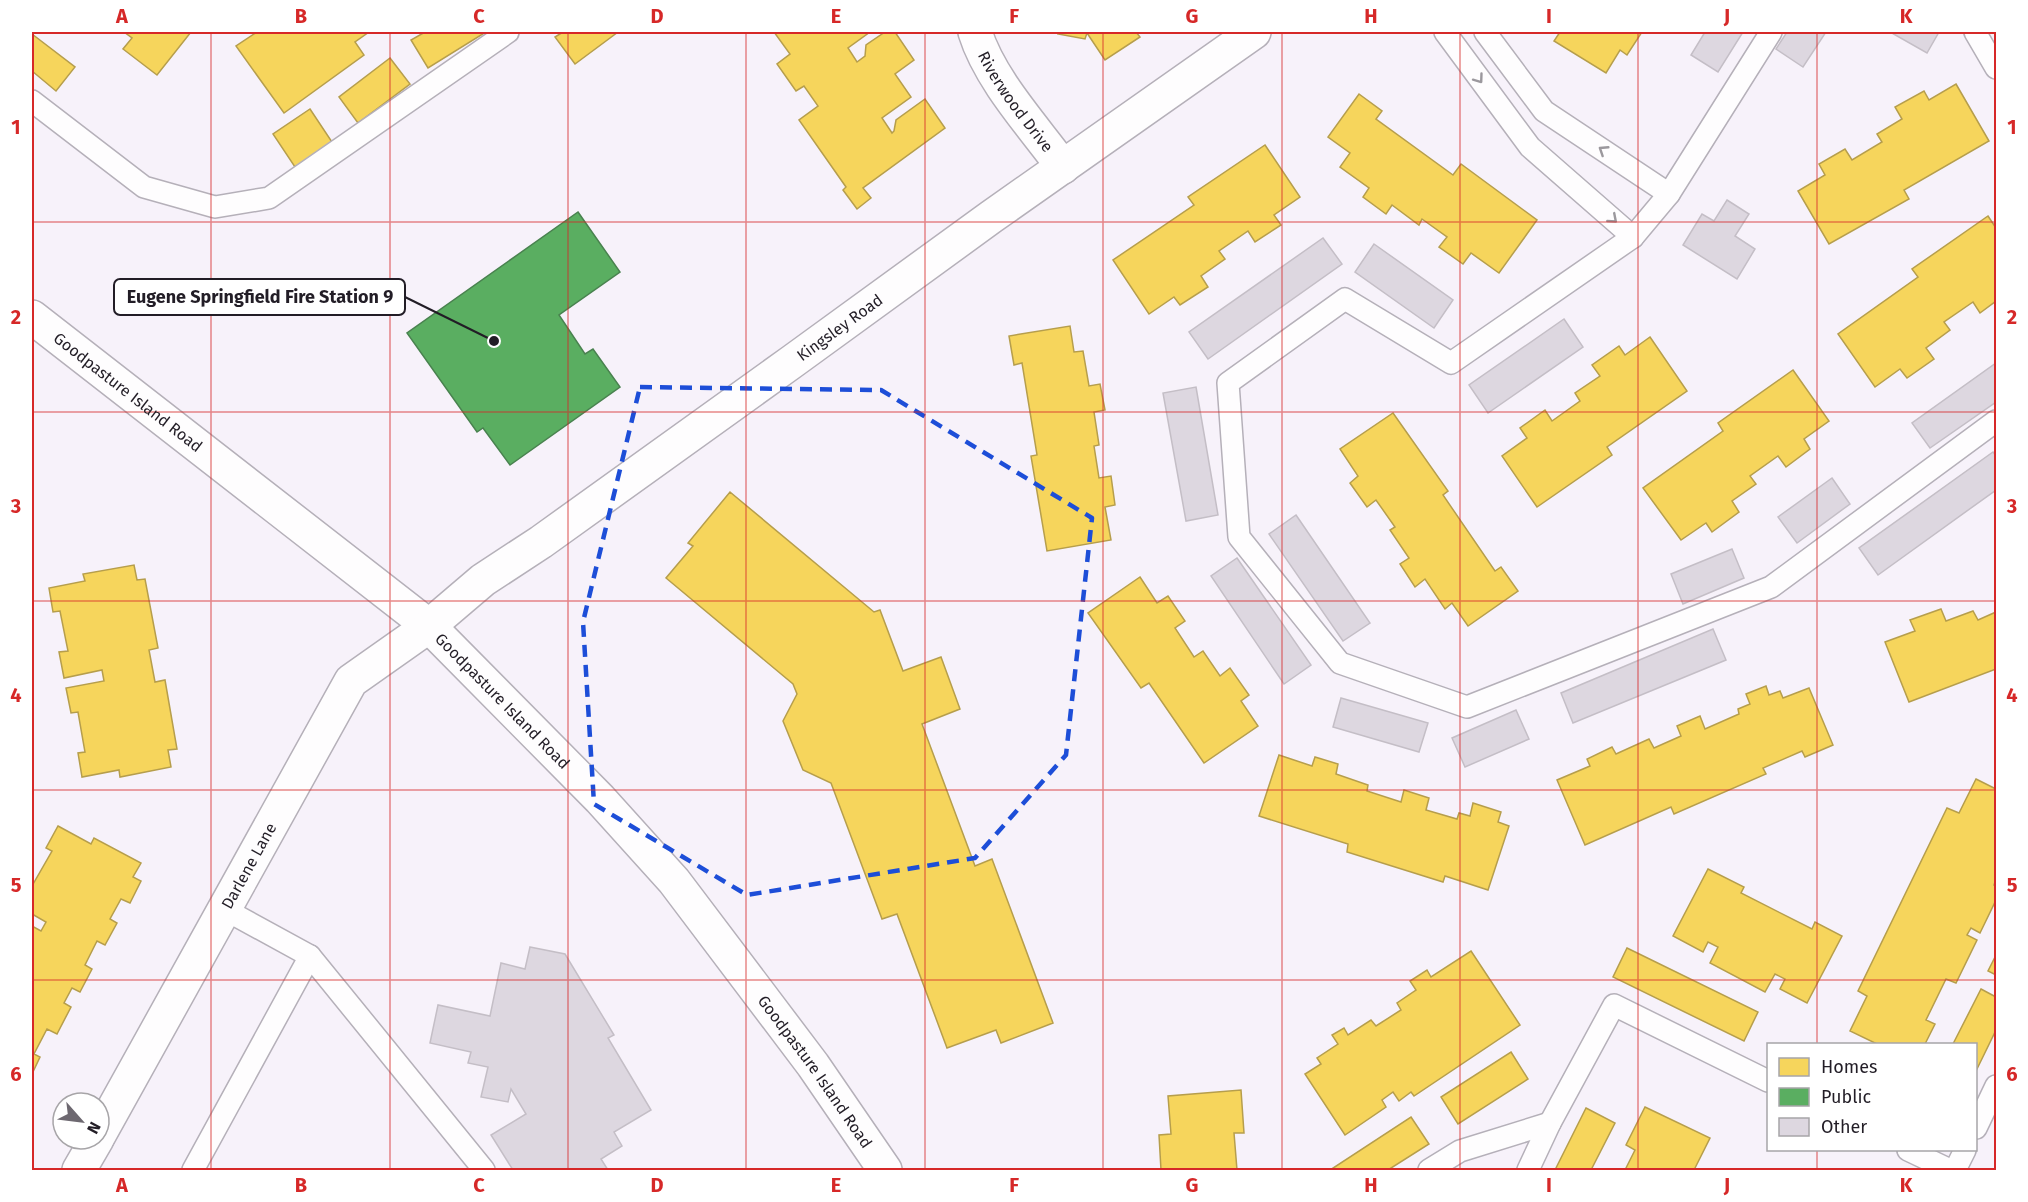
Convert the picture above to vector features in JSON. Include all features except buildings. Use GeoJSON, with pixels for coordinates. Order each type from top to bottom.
{"type":"FeatureCollection","features":[{"type":"Feature","properties":{"kind":"street","name":"Riverwood Drive"},"geometry":{"type":"LineString","coordinates":[[975,32],[980,50],[993,72],[1063,167]]}},
{"type":"Feature","properties":{"kind":"street","name":"Kingsley Road"},"geometry":{"type":"LineString","coordinates":[[429,626],[483,580],[541,542],[991,217],[1254,32]]}},
{"type":"Feature","properties":{"kind":"street","name":"Goodpasture Island Road"},"geometry":{"type":"LineString","coordinates":[[32,317],[429,626],[600,799],[674,881],[813,1065],[885,1170]]}},
{"type":"Feature","properties":{"kind":"street","name":"Darlene Lane"},"geometry":{"type":"LineString","coordinates":[[111,1113],[351,681],[429,626]]}},
{"type":"Feature","properties":{"kind":"street"},"geometry":{"type":"LineString","coordinates":[[79,1170],[90,1151]]}},
{"type":"Feature","properties":{"kind":"lane"},"geometry":{"type":"LineString","coordinates":[[32,101],[144,187],[215,207],[269,198],[508,32]]}},
{"type":"Feature","properties":{"kind":"lane"},"geometry":{"type":"LineString","coordinates":[[1445,32],[1530,147],[1633,237]]}},
{"type":"Feature","properties":{"kind":"lane"},"geometry":{"type":"LineString","coordinates":[[1485,32],[1544,111],[1669,194]]}},
{"type":"Feature","properties":{"kind":"lane"},"geometry":{"type":"LineString","coordinates":[[1771,32],[1669,194],[1633,237],[1451,363],[1345,299],[1228,383],[1239,537],[1340,663],[1467,707],[1771,587],[1996,421]]}},
{"type":"Feature","properties":{"kind":"lane"},"geometry":{"type":"LineString","coordinates":[[1975,32],[1996,68]]}},
{"type":"Feature","properties":{"kind":"lane"},"geometry":{"type":"LineString","coordinates":[[224,909],[310,956],[484,1170]]}},
{"type":"Feature","properties":{"kind":"lane"},"geometry":{"type":"LineString","coordinates":[[193,1170],[310,956]]}},
{"type":"Feature","properties":{"kind":"lane"},"geometry":{"type":"LineString","coordinates":[[1528,1170],[1550,1123],[1614,1005],[1767,1081]]}},
{"type":"Feature","properties":{"kind":"lane"},"geometry":{"type":"LineString","coordinates":[[1977,1126],[1996,1086]]}},
{"type":"Feature","properties":{"kind":"lane"},"geometry":{"type":"LineString","coordinates":[[1429,1170],[1460,1151],[1550,1123]]}},
{"type":"Feature","properties":{"kind":"lane"},"geometry":{"type":"LineString","coordinates":[[1912,1151],[1952,1170],[1964,1151]]}},
{"type":"Feature","properties":{"kind":"highlighted area"},"geometry":{"type":"Polygon","coordinates":[[[640,387],[881,390],[1092,518],[1066,755],[975,858],[747,895],[594,804],[583,622],[640,387]]]}},
{"type":"Feature","properties":{"kind":"place","name":"Eugene Springfield Fire Station 9"},"geometry":{"type":"Point","coordinates":[494,341]}}]}
